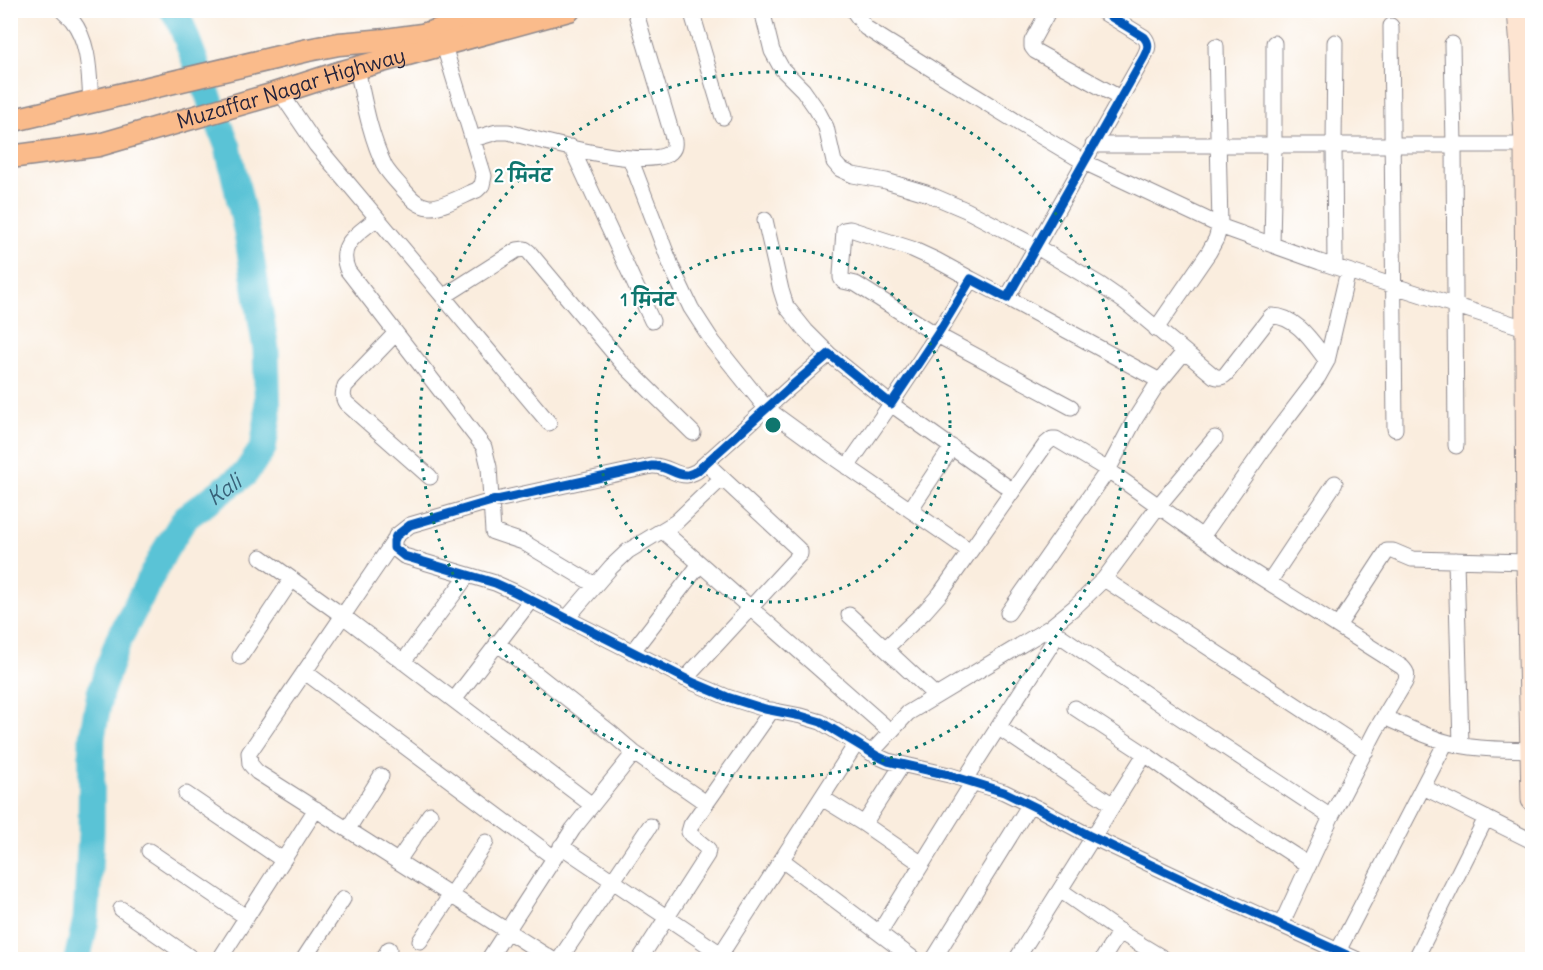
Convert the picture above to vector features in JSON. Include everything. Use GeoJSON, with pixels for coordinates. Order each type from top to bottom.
{"type":"FeatureCollection","features":[{"type":"Feature","properties":{"kind":"main road","name":"Muzaffar Nagar Highway"},"geometry":{"type":"LineString","coordinates":[[10,157],[99,145],[357,68],[569,10]]}},
{"type":"Feature","properties":{"kind":"main road"},"geometry":{"type":"LineString","coordinates":[[1518,10],[1529,146],[1525,328],[1533,800]]}},
{"type":"Feature","properties":{"kind":"main road","name":"Muzaffar Nagar Highway"},"geometry":{"type":"LineString","coordinates":[[10,122],[274,58],[339,44],[422,34],[504,11]]}},
{"type":"Feature","properties":{"kind":"street"},"geometry":{"type":"LineString","coordinates":[[62,10],[73,20],[86,50],[95,101]]}},
{"type":"Feature","properties":{"kind":"street"},"geometry":{"type":"LineString","coordinates":[[473,139],[497,132],[508,132],[614,157],[640,159],[669,155],[675,146],[635,10]]}},
{"type":"Feature","properties":{"kind":"street"},"geometry":{"type":"LineString","coordinates":[[692,10],[723,117]]}},
{"type":"Feature","properties":{"kind":"street"},"geometry":{"type":"LineString","coordinates":[[762,10],[772,51],[782,69],[803,90],[817,110],[826,127],[834,162],[840,169],[853,175],[886,181],[927,193],[966,210],[1036,247],[1125,302],[1214,376],[1222,377],[1226,374],[1269,318],[1275,316],[1281,317],[1306,333],[1327,361]]}},
{"type":"Feature","properties":{"kind":"street"},"geometry":{"type":"LineString","coordinates":[[853,10],[866,28],[1084,162],[1220,226],[1341,269],[1525,328]]}},
{"type":"Feature","properties":{"kind":"street"},"geometry":{"type":"LineString","coordinates":[[1049,10],[1032,41],[1035,51],[1120,98]]}},
{"type":"Feature","properties":{"kind":"street"},"geometry":{"type":"LineString","coordinates":[[1007,298],[1148,48],[1144,37],[1100,10]]}},
{"type":"Feature","properties":{"kind":"street"},"geometry":{"type":"LineString","coordinates":[[1391,26],[1395,429]]}},
{"type":"Feature","properties":{"kind":"street"},"geometry":{"type":"LineString","coordinates":[[1202,537],[1327,361],[1341,269],[1334,145],[1335,42]]}},
{"type":"Feature","properties":{"kind":"street"},"geometry":{"type":"LineString","coordinates":[[1272,245],[1274,43]]}},
{"type":"Feature","properties":{"kind":"street"},"geometry":{"type":"LineString","coordinates":[[1452,44],[1456,447]]}},
{"type":"Feature","properties":{"kind":"street"},"geometry":{"type":"LineString","coordinates":[[357,68],[367,114],[386,169],[412,200],[421,206],[438,206],[477,190],[482,185],[484,176],[444,46]]}},
{"type":"Feature","properties":{"kind":"street"},"geometry":{"type":"LineString","coordinates":[[1156,328],[1209,252],[1220,226],[1216,46]]}},
{"type":"Feature","properties":{"kind":"street"},"geometry":{"type":"LineString","coordinates":[[275,93],[549,423]]}},
{"type":"Feature","properties":{"kind":"street"},"geometry":{"type":"LineString","coordinates":[[1094,145],[1529,146]]}},
{"type":"Feature","properties":{"kind":"street"},"geometry":{"type":"LineString","coordinates":[[571,147],[652,321]]}},
{"type":"Feature","properties":{"kind":"street"},"geometry":{"type":"LineString","coordinates":[[630,158],[672,268],[691,308],[713,342],[766,408],[847,467],[970,551]]}},
{"type":"Feature","properties":{"kind":"street"},"geometry":{"type":"LineString","coordinates":[[377,218],[348,243],[344,252],[344,262],[348,271],[484,447],[489,467],[493,532],[523,542],[595,585]]}},
{"type":"Feature","properties":{"kind":"street"},"geometry":{"type":"LineString","coordinates":[[765,220],[786,306],[806,331],[829,354],[891,404],[1013,491]]}},
{"type":"Feature","properties":{"kind":"street"},"geometry":{"type":"LineString","coordinates":[[1071,407],[937,335],[856,284],[843,281],[841,274],[844,230],[850,229],[912,249],[936,260],[1160,381]]}},
{"type":"Feature","properties":{"kind":"street"},"geometry":{"type":"LineString","coordinates":[[443,297],[517,250],[525,249],[623,364],[693,433]]}},
{"type":"Feature","properties":{"kind":"street"},"geometry":{"type":"LineString","coordinates":[[847,467],[937,335],[971,279]]}},
{"type":"Feature","properties":{"kind":"street"},"geometry":{"type":"LineString","coordinates":[[396,333],[345,386],[343,398],[430,477]]}},
{"type":"Feature","properties":{"kind":"street"},"geometry":{"type":"LineString","coordinates":[[1008,613],[1108,470],[1135,419],[1160,381],[1184,352]]}},
{"type":"Feature","properties":{"kind":"street"},"geometry":{"type":"LineString","coordinates":[[554,960],[257,772],[250,764],[249,753],[396,536],[410,525],[492,501],[652,466],[664,466],[674,472],[688,475],[697,471],[829,354]]}},
{"type":"Feature","properties":{"kind":"street"},"geometry":{"type":"LineString","coordinates":[[879,933],[922,864],[1054,631],[1104,579],[1159,506],[1215,438]]}},
{"type":"Feature","properties":{"kind":"street"},"geometry":{"type":"LineString","coordinates":[[886,648],[940,594],[1046,444],[1056,439],[1108,470],[1243,566],[1402,667],[1406,672],[1405,682],[1331,817],[1281,926]]}},
{"type":"Feature","properties":{"kind":"street"},"geometry":{"type":"LineString","coordinates":[[910,510],[952,447]]}},
{"type":"Feature","properties":{"kind":"street"},"geometry":{"type":"LineString","coordinates":[[685,679],[798,556],[800,551],[706,463]]}},
{"type":"Feature","properties":{"kind":"street"},"geometry":{"type":"LineString","coordinates":[[567,618],[628,551],[676,522],[722,478]]}},
{"type":"Feature","properties":{"kind":"street"},"geometry":{"type":"LineString","coordinates":[[1269,582],[1335,483]]}},
{"type":"Feature","properties":{"kind":"street"},"geometry":{"type":"LineString","coordinates":[[663,531],[890,731]]}},
{"type":"Feature","properties":{"kind":"street"},"geometry":{"type":"LineString","coordinates":[[394,541],[394,548],[404,556],[495,583],[685,679],[727,697],[820,722],[888,761],[1004,792],[1092,837],[1347,956],[1423,786],[1446,742]]}},
{"type":"Feature","properties":{"kind":"street"},"geometry":{"type":"LineString","coordinates":[[1338,626],[1387,551],[1393,551],[1412,559],[1530,561]]}},
{"type":"Feature","properties":{"kind":"street"},"geometry":{"type":"LineString","coordinates":[[261,557],[343,616],[592,805]]}},
{"type":"Feature","properties":{"kind":"street"},"geometry":{"type":"LineString","coordinates":[[1456,560],[1461,745]]}},
{"type":"Feature","properties":{"kind":"street"},"geometry":{"type":"LineString","coordinates":[[632,652],[700,564]]}},
{"type":"Feature","properties":{"kind":"street"},"geometry":{"type":"LineString","coordinates":[[403,662],[468,575]]}},
{"type":"Feature","properties":{"kind":"street"},"geometry":{"type":"LineString","coordinates":[[240,657],[292,579]]}},
{"type":"Feature","properties":{"kind":"street"},"geometry":{"type":"LineString","coordinates":[[1104,579],[1366,751]]}},
{"type":"Feature","properties":{"kind":"street"},"geometry":{"type":"LineString","coordinates":[[454,700],[531,600]]}},
{"type":"Feature","properties":{"kind":"street"},"geometry":{"type":"LineString","coordinates":[[849,615],[936,696]]}},
{"type":"Feature","properties":{"kind":"street"},"geometry":{"type":"LineString","coordinates":[[871,753],[909,713],[1054,631]]}},
{"type":"Feature","properties":{"kind":"street"},"geometry":{"type":"LineString","coordinates":[[1054,631],[1331,817]]}},
{"type":"Feature","properties":{"kind":"street"},"geometry":{"type":"LineString","coordinates":[[498,643],[634,753],[706,803]]}},
{"type":"Feature","properties":{"kind":"street"},"geometry":{"type":"LineString","coordinates":[[305,672],[557,852],[612,880],[667,917],[719,957],[856,744]]}},
{"type":"Feature","properties":{"kind":"street"},"geometry":{"type":"LineString","coordinates":[[1076,708],[1212,802],[1310,865]]}},
{"type":"Feature","properties":{"kind":"street"},"geometry":{"type":"LineString","coordinates":[[640,959],[708,851],[691,836],[689,832],[691,825],[772,710]]}},
{"type":"Feature","properties":{"kind":"street"},"geometry":{"type":"LineString","coordinates":[[1384,717],[1446,742],[1532,750]]}},
{"type":"Feature","properties":{"kind":"street"},"geometry":{"type":"LineString","coordinates":[[999,728],[1113,805]]}},
{"type":"Feature","properties":{"kind":"street"},"geometry":{"type":"LineString","coordinates":[[488,960],[557,852],[634,753]]}},
{"type":"Feature","properties":{"kind":"street"},"geometry":{"type":"LineString","coordinates":[[1016,960],[1145,754]]}},
{"type":"Feature","properties":{"kind":"street"},"geometry":{"type":"LineString","coordinates":[[864,824],[902,765]]}},
{"type":"Feature","properties":{"kind":"street"},"geometry":{"type":"LineString","coordinates":[[348,829],[381,776]]}},
{"type":"Feature","properties":{"kind":"street"},"geometry":{"type":"LineString","coordinates":[[1423,786],[1533,841]]}},
{"type":"Feature","properties":{"kind":"street"},"geometry":{"type":"LineString","coordinates":[[186,794],[283,860]]}},
{"type":"Feature","properties":{"kind":"street"},"geometry":{"type":"LineString","coordinates":[[822,798],[922,864]]}},
{"type":"Feature","properties":{"kind":"street"},"geometry":{"type":"LineString","coordinates":[[933,960],[1030,804]]}},
{"type":"Feature","properties":{"kind":"street"},"geometry":{"type":"LineString","coordinates":[[219,960],[316,809]]}},
{"type":"Feature","properties":{"kind":"street"},"geometry":{"type":"LineString","coordinates":[[398,861],[430,814]]}},
{"type":"Feature","properties":{"kind":"street"},"geometry":{"type":"LineString","coordinates":[[1415,960],[1486,818]]}},
{"type":"Feature","properties":{"kind":"street"},"geometry":{"type":"LineString","coordinates":[[559,960],[650,826]]}},
{"type":"Feature","properties":{"kind":"street"},"geometry":{"type":"LineString","coordinates":[[420,941],[486,842]]}},
{"type":"Feature","properties":{"kind":"street"},"geometry":{"type":"LineString","coordinates":[[148,851],[246,917]]}},
{"type":"Feature","properties":{"kind":"street"},"geometry":{"type":"LineString","coordinates":[[782,860],[915,960]]}},
{"type":"Feature","properties":{"kind":"street"},"geometry":{"type":"LineString","coordinates":[[1060,890],[1166,960]]}},
{"type":"Feature","properties":{"kind":"street"},"geometry":{"type":"LineString","coordinates":[[303,960],[343,899]]}},
{"type":"Feature","properties":{"kind":"street"},"geometry":{"type":"LineString","coordinates":[[121,909],[194,960]]}},
{"type":"Feature","properties":{"kind":"street"},"geometry":{"type":"LineString","coordinates":[[1102,960],[1120,931]]}},
{"type":"Feature","properties":{"kind":"waterway","name":"Kali"},"geometry":{"type":"LineString","coordinates":[[77,960],[86,920],[91,834],[92,737],[100,693],[118,641],[164,552],[185,518],[245,474],[263,448],[268,417],[266,349],[247,233],[228,147],[179,19],[173,10]]}},
{"type":"Feature","properties":{"kind":"cycle path"},"geometry":{"type":"LineString","coordinates":[[1100,10],[1144,37],[1148,47],[1144,57],[1007,298],[971,279],[891,404],[829,354],[695,472],[683,475],[662,467],[652,466],[492,501],[410,525],[396,536],[394,548],[404,556],[495,583],[694,683],[727,697],[765,709],[821,722],[888,761],[949,775],[1004,792],[1088,835],[1358,960]]}}]}
